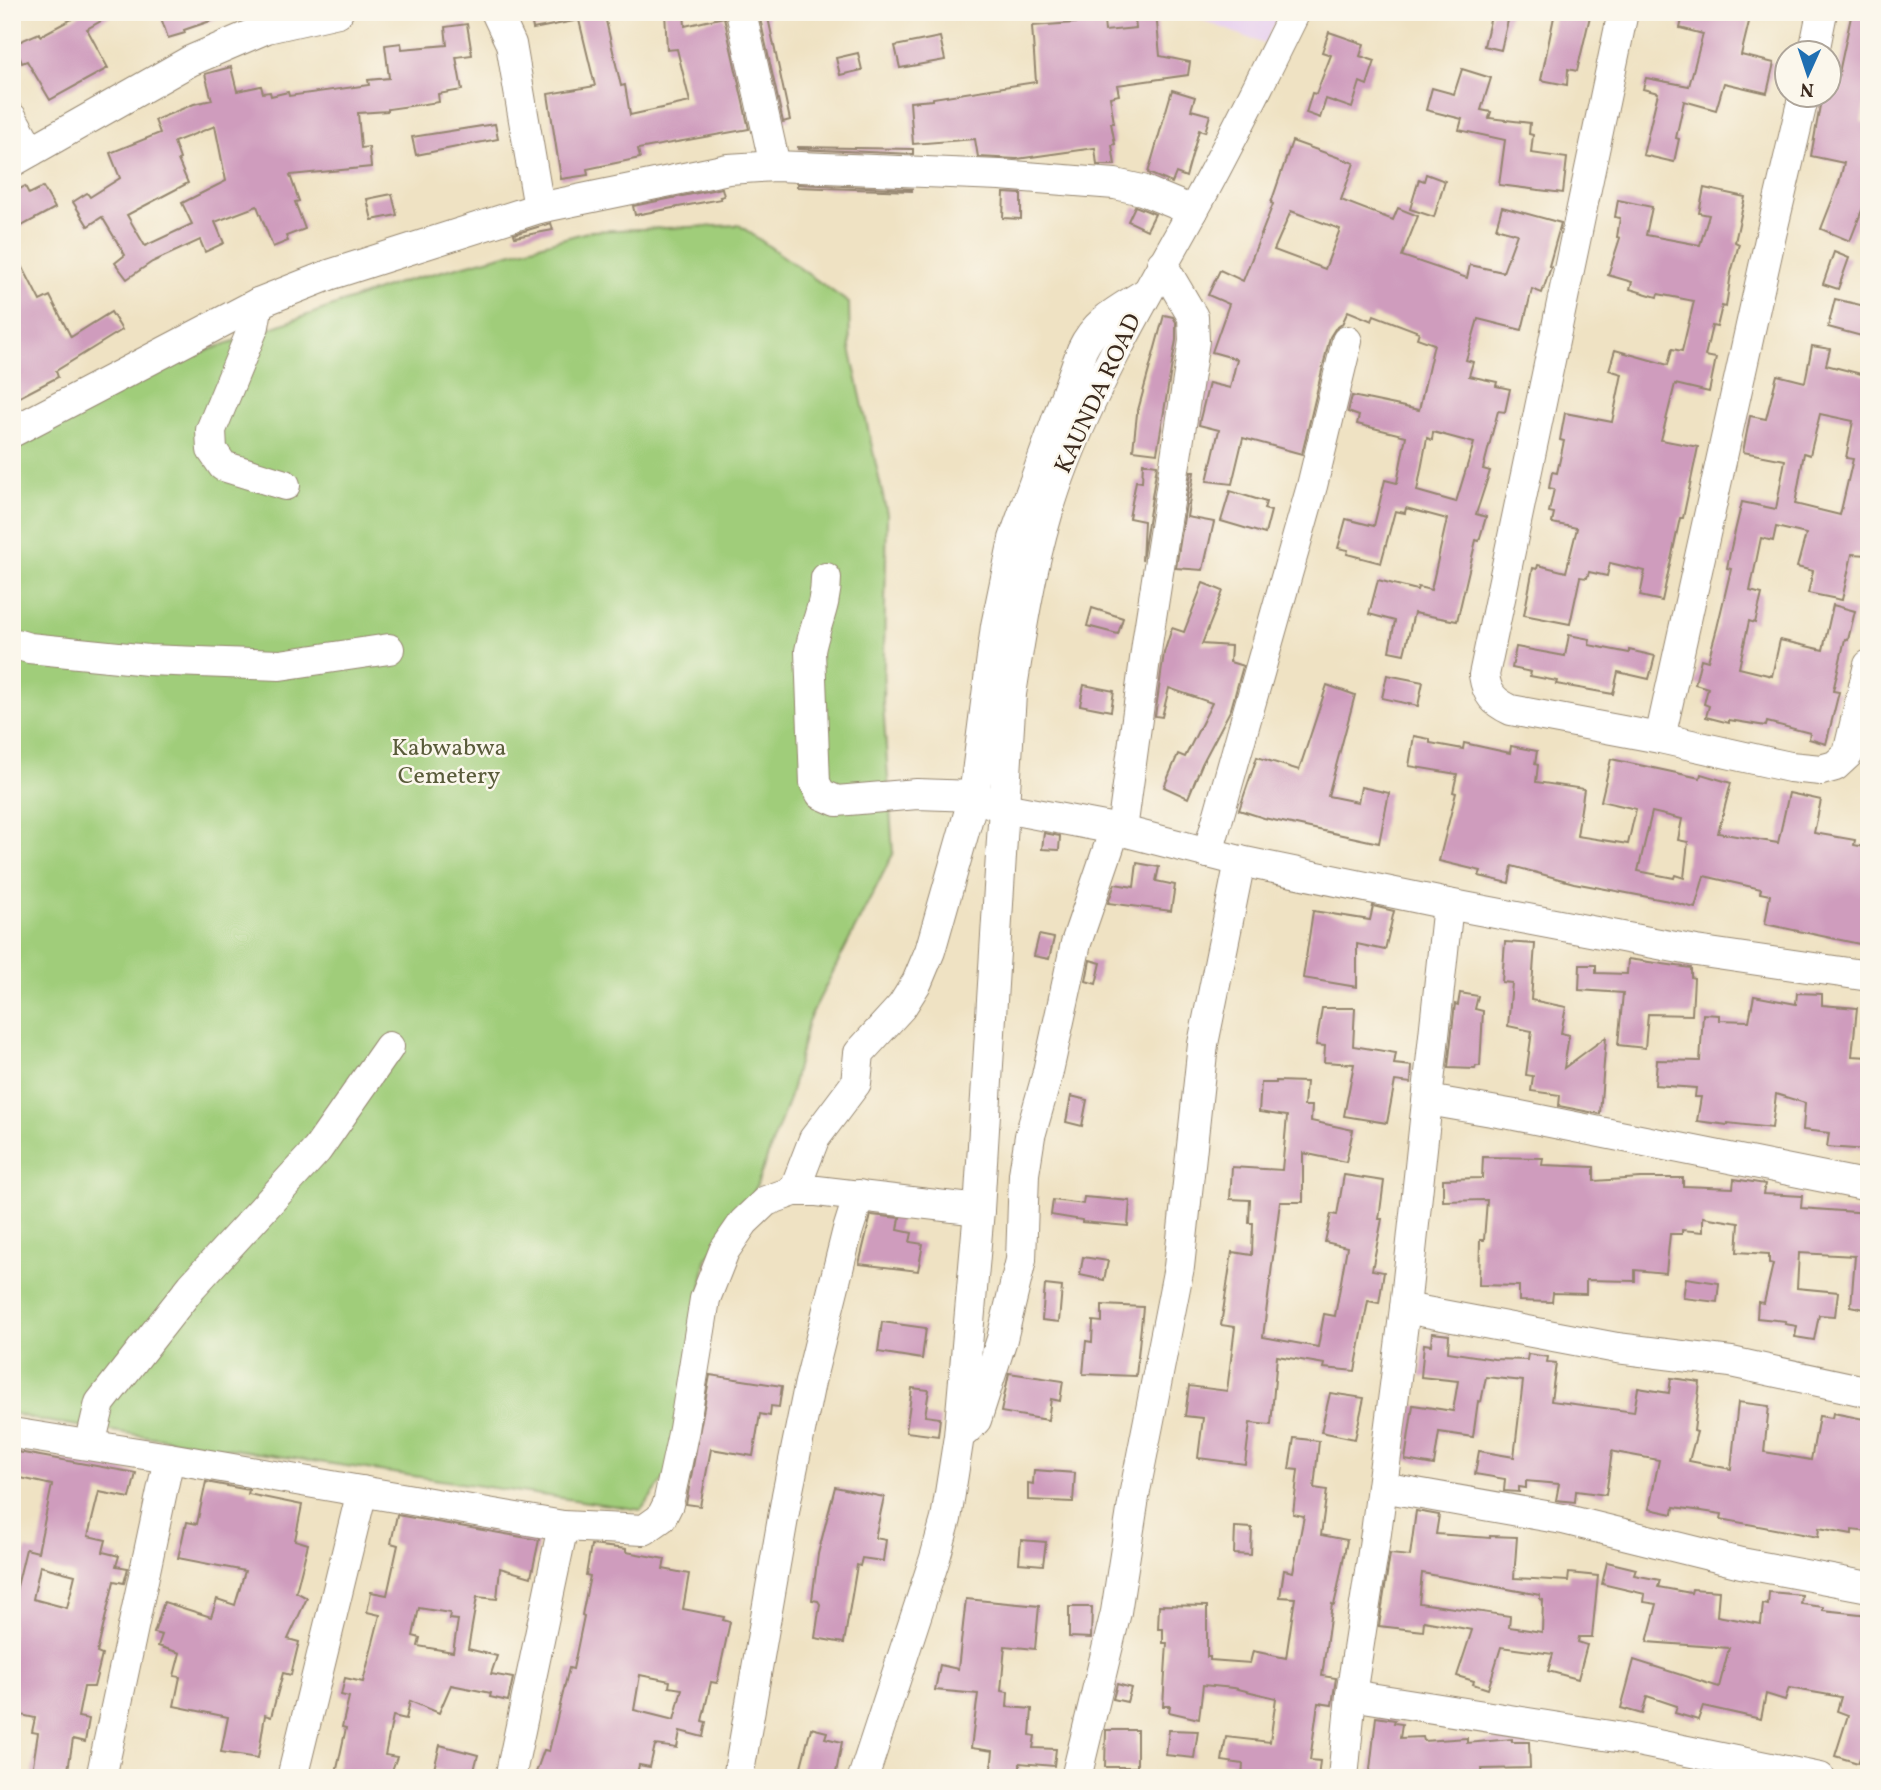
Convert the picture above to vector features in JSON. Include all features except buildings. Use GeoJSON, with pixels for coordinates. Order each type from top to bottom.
{"type":"FeatureCollection","features":[{"type":"Feature","properties":{"kind":"street"},"geometry":{"type":"LineString","coordinates":[[12,118],[22,156],[190,61],[245,36],[278,25],[338,12]]}},
{"type":"Feature","properties":{"kind":"street"},"geometry":{"type":"LineString","coordinates":[[496,12],[511,44],[539,208]]}},
{"type":"Feature","properties":{"kind":"street"},"geometry":{"type":"LineString","coordinates":[[741,12],[775,166]]}},
{"type":"Feature","properties":{"kind":"street","name":"KAUNDA ROAD"},"geometry":{"type":"LineString","coordinates":[[863,1778],[946,1519],[959,1436],[979,1210],[1011,694],[1023,614],[1042,536],[1063,468],[1146,293],[1193,211],[1295,12]]}},
{"type":"Feature","properties":{"kind":"street"},"geometry":{"type":"LineString","coordinates":[[1623,12],[1484,676],[1487,692],[1497,704],[1511,710],[1660,738],[1790,767],[1821,770],[1835,766],[1848,754],[1869,665]]}},
{"type":"Feature","properties":{"kind":"street"},"geometry":{"type":"LineString","coordinates":[[1817,38],[1822,12]]}},
{"type":"Feature","properties":{"kind":"street"},"geometry":{"type":"LineString","coordinates":[[1660,738],[1801,108]]}},
{"type":"Feature","properties":{"kind":"street"},"geometry":{"type":"LineString","coordinates":[[12,432],[258,303],[329,275],[539,208],[728,169],[775,166],[1000,175],[1115,184],[1142,190],[1193,211]]}},
{"type":"Feature","properties":{"kind":"street"},"geometry":{"type":"LineString","coordinates":[[959,1436],[976,1420],[1002,1339],[1020,1260],[1024,1174],[1030,1136],[1047,1076],[1076,943],[1119,830],[1194,341],[1193,317],[1162,264]]}},
{"type":"Feature","properties":{"kind":"street"},"geometry":{"type":"LineString","coordinates":[[794,1191],[814,1139],[856,1083],[859,1053],[902,1006],[917,982],[930,951],[974,796],[996,626],[1014,539],[1090,333],[1106,318],[1146,293]]}},
{"type":"Feature","properties":{"kind":"street"},"geometry":{"type":"LineString","coordinates":[[258,303],[254,326],[211,430],[212,450],[223,466],[285,485]]}},
{"type":"Feature","properties":{"kind":"street"},"geometry":{"type":"LineString","coordinates":[[1209,853],[1312,486],[1347,341]]}},
{"type":"Feature","properties":{"kind":"street"},"geometry":{"type":"LineString","coordinates":[[826,578],[826,597],[822,615],[813,633],[810,651],[814,783],[821,794],[837,801],[917,794],[974,796],[1004,808],[1119,830],[1240,861],[1448,904],[1696,951],[1869,976]]}},
{"type":"Feature","properties":{"kind":"street"},"geometry":{"type":"LineString","coordinates":[[12,643],[29,648],[148,660],[280,665],[390,649]]}},
{"type":"Feature","properties":{"kind":"street"},"geometry":{"type":"LineString","coordinates":[[1076,1778],[1116,1612],[1135,1491],[1179,1267],[1203,1044],[1240,861]]}},
{"type":"Feature","properties":{"kind":"street"},"geometry":{"type":"LineString","coordinates":[[1343,1778],[1351,1695],[1405,1308],[1448,904]]}},
{"type":"Feature","properties":{"kind":"street"},"geometry":{"type":"LineString","coordinates":[[90,1445],[100,1403],[192,1286],[317,1150],[389,1047]]}},
{"type":"Feature","properties":{"kind":"street"},"geometry":{"type":"LineString","coordinates":[[1428,1100],[1527,1117],[1869,1186]]}},
{"type":"Feature","properties":{"kind":"street"},"geometry":{"type":"LineString","coordinates":[[12,1433],[563,1526],[644,1530],[662,1518],[668,1504],[684,1429],[705,1299],[724,1251],[744,1222],[766,1201],[794,1191],[859,1195],[979,1210]]}},
{"type":"Feature","properties":{"kind":"street"},"geometry":{"type":"LineString","coordinates":[[738,1778],[786,1495],[810,1382],[859,1195]]}},
{"type":"Feature","properties":{"kind":"street"},"geometry":{"type":"LineString","coordinates":[[1405,1308],[1617,1348],[1731,1362],[1869,1392]]}},
{"type":"Feature","properties":{"kind":"street"},"geometry":{"type":"LineString","coordinates":[[101,1778],[169,1458]]}},
{"type":"Feature","properties":{"kind":"street"},"geometry":{"type":"LineString","coordinates":[[1382,1487],[1563,1519],[1741,1563],[1869,1587]]}},
{"type":"Feature","properties":{"kind":"street"},"geometry":{"type":"LineString","coordinates":[[292,1778],[362,1491]]}},
{"type":"Feature","properties":{"kind":"street"},"geometry":{"type":"LineString","coordinates":[[510,1778],[563,1526]]}},
{"type":"Feature","properties":{"kind":"street"},"geometry":{"type":"LineString","coordinates":[[1351,1695],[1623,1738],[1820,1778]]}},
{"type":"Feature","properties":{"kind":"shaded area"},"geometry":{"type":"Polygon","coordinates":[[[1181,12],[1280,12],[1264,44],[1181,12]]]}},
{"type":"Feature","properties":{"kind":"green space","name":"Kabwabwa Cemetery"},"geometry":{"type":"Polygon","coordinates":[[[739,225],[849,303],[850,348],[887,514],[883,703],[893,854],[808,1021],[790,1096],[750,1203],[706,1260],[671,1470],[641,1510],[38,1420],[12,1413],[12,451],[175,362],[398,283],[591,231],[739,225]]]}}]}
